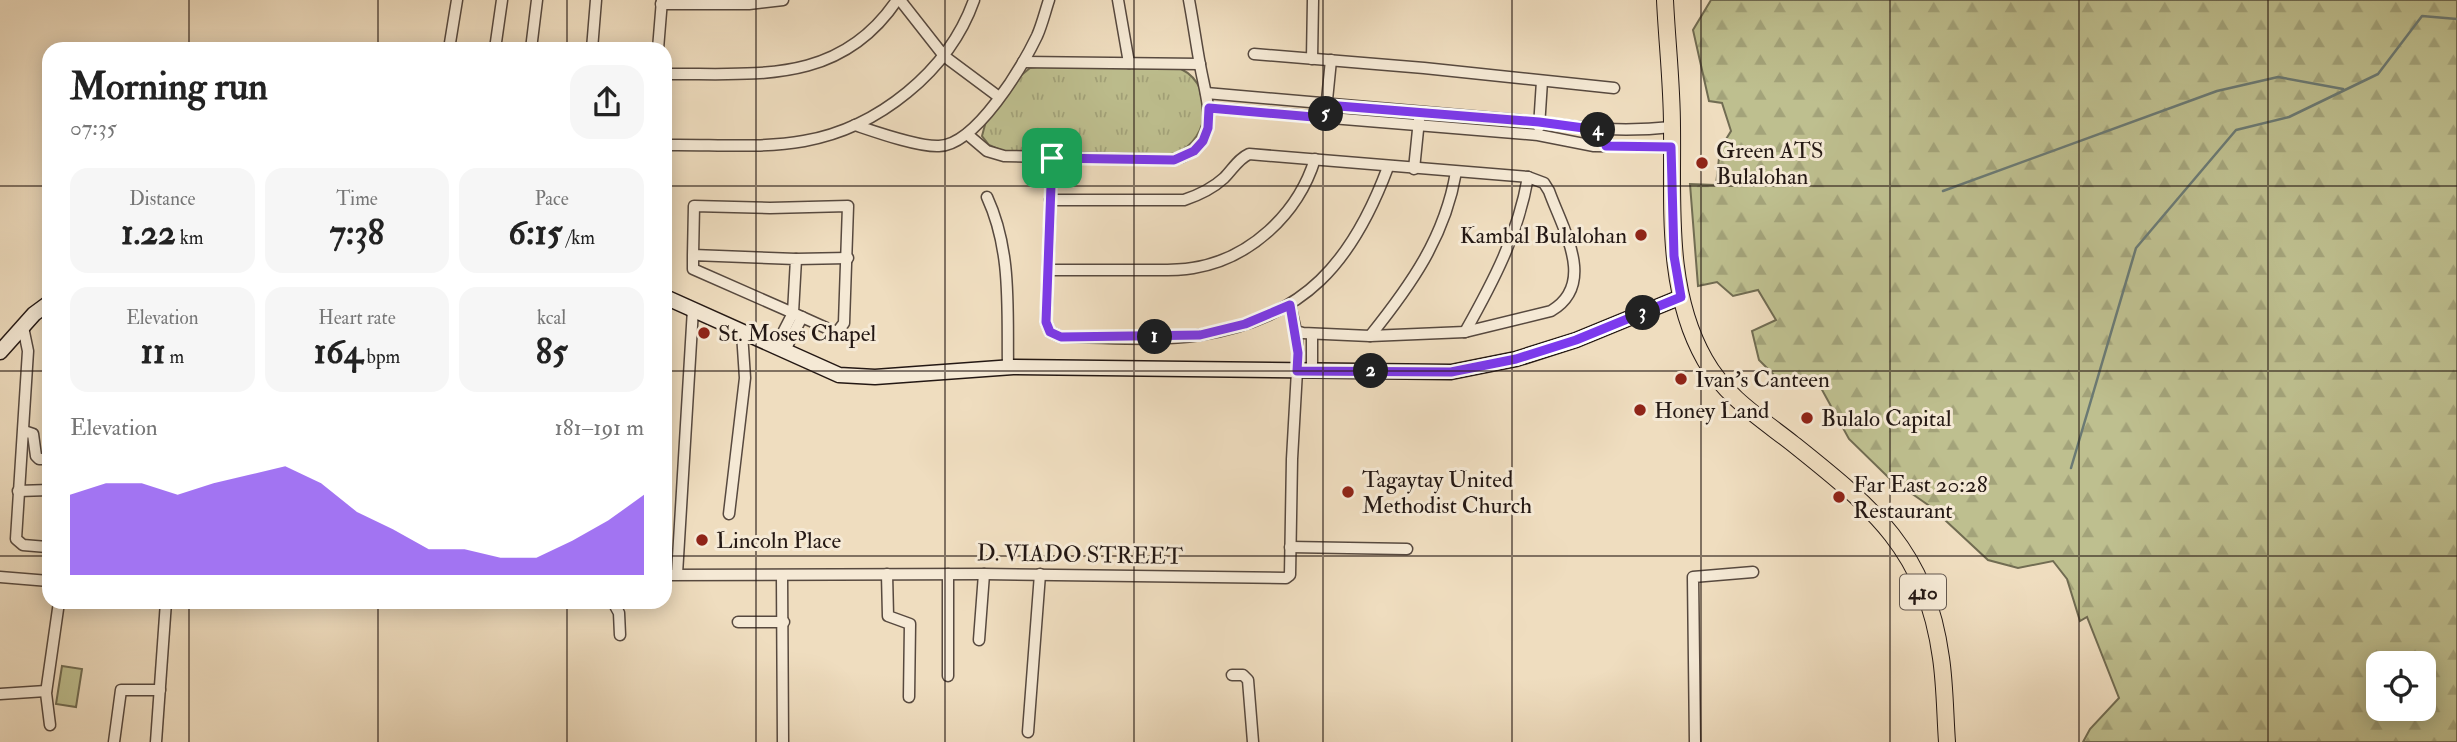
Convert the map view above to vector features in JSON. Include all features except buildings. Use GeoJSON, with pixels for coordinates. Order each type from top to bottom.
{"type":"FeatureCollection","features":[{"type":"Feature","properties":{"kind":"main road","name":"410"},"geometry":{"type":"LineString","coordinates":[[1665,0],[1672,127],[1674,256],[1681,297],[1691,331],[1704,359],[1730,394],[1862,501],[1902,546],[1920,580],[1936,631],[1941,658],[1947,742]]}},
{"type":"Feature","properties":{"kind":"main road"},"geometry":{"type":"LineString","coordinates":[[672,300],[839,375],[875,377],[1008,367],[1451,372],[1516,359],[1576,340],[1681,297]]}},
{"type":"Feature","properties":{"kind":"main road"},"geometry":{"type":"LineString","coordinates":[[0,352],[42,309]]}},
{"type":"Feature","properties":{"kind":"street"},"geometry":{"type":"LineString","coordinates":[[450,42],[457,0]]}},
{"type":"Feature","properties":{"kind":"street"},"geometry":{"type":"LineString","coordinates":[[496,42],[502,0]]}},
{"type":"Feature","properties":{"kind":"street"},"geometry":{"type":"LineString","coordinates":[[532,42],[537,0]]}},
{"type":"Feature","properties":{"kind":"street"},"geometry":{"type":"LineString","coordinates":[[593,42],[596,0]]}},
{"type":"Feature","properties":{"kind":"street"},"geometry":{"type":"LineString","coordinates":[[659,42],[662,2],[749,4],[782,0]]}},
{"type":"Feature","properties":{"kind":"street"},"geometry":{"type":"LineString","coordinates":[[672,74],[774,73],[807,67],[844,51],[888,13],[898,0],[944,56],[999,97]]}},
{"type":"Feature","properties":{"kind":"street"},"geometry":{"type":"LineString","coordinates":[[672,145],[775,144],[805,141],[855,125],[904,94],[944,56],[974,0]]}},
{"type":"Feature","properties":{"kind":"street"},"geometry":{"type":"LineString","coordinates":[[855,125],[927,145],[951,145],[967,134],[999,97],[1023,62],[1049,0]]}},
{"type":"Feature","properties":{"kind":"street"},"geometry":{"type":"LineString","coordinates":[[1118,0],[1129,63]]}},
{"type":"Feature","properties":{"kind":"street"},"geometry":{"type":"LineString","coordinates":[[967,134],[995,155],[1174,160],[1194,151],[1203,141],[1208,128],[1209,108],[1189,0]]}},
{"type":"Feature","properties":{"kind":"street"},"geometry":{"type":"LineString","coordinates":[[1312,59],[1313,0]]}},
{"type":"Feature","properties":{"kind":"street"},"geometry":{"type":"LineString","coordinates":[[1254,54],[1614,88]]}},
{"type":"Feature","properties":{"kind":"street"},"geometry":{"type":"LineString","coordinates":[[1325,118],[1331,60]]}},
{"type":"Feature","properties":{"kind":"street"},"geometry":{"type":"LineString","coordinates":[[1023,62],[1200,64]]}},
{"type":"Feature","properties":{"kind":"street"},"geometry":{"type":"LineString","coordinates":[[1538,135],[1542,81]]}},
{"type":"Feature","properties":{"kind":"street"},"geometry":{"type":"LineString","coordinates":[[1206,93],[1539,122],[1606,131],[1672,127]]}},
{"type":"Feature","properties":{"kind":"street"},"geometry":{"type":"LineString","coordinates":[[1209,108],[1538,135],[1582,144],[1671,147]]}},
{"type":"Feature","properties":{"kind":"street"},"geometry":{"type":"LineString","coordinates":[[1414,169],[1420,113]]}},
{"type":"Feature","properties":{"kind":"street"},"geometry":{"type":"LineString","coordinates":[[1582,144],[1584,129]]}},
{"type":"Feature","properties":{"kind":"street"},"geometry":{"type":"LineString","coordinates":[[1606,131],[1606,146]]}},
{"type":"Feature","properties":{"kind":"street"},"geometry":{"type":"LineString","coordinates":[[1238,145],[1244,156]]}},
{"type":"Feature","properties":{"kind":"street"},"geometry":{"type":"LineString","coordinates":[[1050,200],[1184,200],[1217,184],[1244,156],[1261,154],[1528,177],[1544,183],[1549,191],[1573,256],[1575,284],[1570,295],[1550,312],[1465,332],[1370,336],[1296,331]]}},
{"type":"Feature","properties":{"kind":"street"},"geometry":{"type":"LineString","coordinates":[[1052,158],[1047,328],[1061,337],[1200,335],[1245,324],[1290,305],[1328,273],[1343,256],[1370,213],[1388,167]]}},
{"type":"Feature","properties":{"kind":"street"},"geometry":{"type":"LineString","coordinates":[[1048,270],[1171,270],[1213,263],[1260,239],[1280,221],[1307,182],[1315,159]]}},
{"type":"Feature","properties":{"kind":"street"},"geometry":{"type":"LineString","coordinates":[[1370,336],[1407,290],[1427,258],[1446,215],[1456,172]]}},
{"type":"Feature","properties":{"kind":"street"},"geometry":{"type":"LineString","coordinates":[[1465,332],[1507,253],[1520,215],[1528,177]]}},
{"type":"Feature","properties":{"kind":"street"},"geometry":{"type":"LineString","coordinates":[[987,197],[998,220],[1007,270],[1008,367]]}},
{"type":"Feature","properties":{"kind":"street"},"geometry":{"type":"LineString","coordinates":[[694,206],[848,206],[848,258],[842,328],[833,331],[693,269],[693,256],[694,206]]}},
{"type":"Feature","properties":{"kind":"street"},"geometry":{"type":"LineString","coordinates":[[693,256],[848,258]]}},
{"type":"Feature","properties":{"kind":"street"},"geometry":{"type":"LineString","coordinates":[[779,350],[797,315],[796,258]]}},
{"type":"Feature","properties":{"kind":"street","name":"D. VIADO STREET"},"geometry":{"type":"LineString","coordinates":[[672,574],[1286,578],[1290,575],[1298,353],[1290,305]]}},
{"type":"Feature","properties":{"kind":"street"},"geometry":{"type":"LineString","coordinates":[[672,562],[693,309]]}},
{"type":"Feature","properties":{"kind":"street"},"geometry":{"type":"LineString","coordinates":[[23,327],[28,351],[17,541],[23,545],[42,547]]}},
{"type":"Feature","properties":{"kind":"street"},"geometry":{"type":"LineString","coordinates":[[729,514],[745,378],[742,333]]}},
{"type":"Feature","properties":{"kind":"street"},"geometry":{"type":"LineString","coordinates":[[1312,334],[1312,371]]}},
{"type":"Feature","properties":{"kind":"street"},"geometry":{"type":"LineString","coordinates":[[24,431],[33,434],[36,456],[42,459]]}},
{"type":"Feature","properties":{"kind":"street"},"geometry":{"type":"LineString","coordinates":[[18,491],[42,490]]}},
{"type":"Feature","properties":{"kind":"street"},"geometry":{"type":"LineString","coordinates":[[1290,547],[1408,549]]}},
{"type":"Feature","properties":{"kind":"street"},"geometry":{"type":"LineString","coordinates":[[1695,742],[1693,577],[1753,572]]}},
{"type":"Feature","properties":{"kind":"street"},"geometry":{"type":"LineString","coordinates":[[887,574],[888,615],[910,624],[909,697]]}},
{"type":"Feature","properties":{"kind":"street"},"geometry":{"type":"LineString","coordinates":[[948,574],[948,676]]}},
{"type":"Feature","properties":{"kind":"street"},"geometry":{"type":"LineString","coordinates":[[979,640],[984,574]]}},
{"type":"Feature","properties":{"kind":"street"},"geometry":{"type":"LineString","coordinates":[[1028,733],[1040,575]]}},
{"type":"Feature","properties":{"kind":"street"},"geometry":{"type":"LineString","coordinates":[[782,576],[783,742]]}},
{"type":"Feature","properties":{"kind":"street"},"geometry":{"type":"LineString","coordinates":[[0,577],[42,580]]}},
{"type":"Feature","properties":{"kind":"street"},"geometry":{"type":"LineString","coordinates":[[50,725],[46,691],[58,609]]}},
{"type":"Feature","properties":{"kind":"street"},"geometry":{"type":"LineString","coordinates":[[156,742],[166,609]]}},
{"type":"Feature","properties":{"kind":"street"},"geometry":{"type":"LineString","coordinates":[[617,609],[620,635]]}},
{"type":"Feature","properties":{"kind":"street"},"geometry":{"type":"LineString","coordinates":[[738,622],[784,622]]}},
{"type":"Feature","properties":{"kind":"street"},"geometry":{"type":"LineString","coordinates":[[1232,675],[1243,675],[1248,680],[1253,742]]}},
{"type":"Feature","properties":{"kind":"street"},"geometry":{"type":"LineString","coordinates":[[114,742],[121,690],[160,690]]}},
{"type":"Feature","properties":{"kind":"street"},"geometry":{"type":"LineString","coordinates":[[0,694],[46,691]]}},
{"type":"Feature","properties":{"kind":"green space"},"geometry":{"type":"Polygon","coordinates":[[[1711,0],[2457,0],[2457,742],[2083,742],[2090,729],[2119,698],[2087,617],[2080,621],[2067,579],[2053,561],[2018,568],[1988,560],[1931,507],[1888,477],[1849,439],[1815,377],[1776,377],[1759,360],[1752,331],[1776,320],[1758,290],[1733,296],[1717,282],[1698,286],[1690,184],[1716,185],[1720,149],[1731,131],[1722,103],[1709,101],[1693,30],[1711,0]]]}},
{"type":"Feature","properties":{"kind":"green space"},"geometry":{"type":"Polygon","coordinates":[[[1030,68],[1181,69],[1193,78],[1200,89],[1204,117],[1200,130],[1192,142],[1181,151],[1167,155],[1003,151],[989,145],[982,136],[986,121],[1019,77],[1030,68]]]}},
{"type":"Feature","properties":{"kind":"green space"},"geometry":{"type":"Polygon","coordinates":[[[62,666],[82,669],[76,707],[56,704],[62,666]]]}},
{"type":"Feature","properties":{"kind":"waterway"},"geometry":{"type":"LineString","coordinates":[[2071,468],[2136,248],[2236,130],[2289,117],[2378,74],[2422,16],[2457,19]]}},
{"type":"Feature","properties":{"kind":"waterway"},"geometry":{"type":"LineString","coordinates":[[1943,191],[2217,91],[2278,77],[2343,89]]}},
{"type":"Feature","properties":{"kind":"place","name":"Green ATS Bulalohan"},"geometry":{"type":"Point","coordinates":[1702,163]}},
{"type":"Feature","properties":{"kind":"place","name":"Kambal Bulalohan"},"geometry":{"type":"Point","coordinates":[1641,235]}},
{"type":"Feature","properties":{"kind":"place","name":"St. Moses Chapel"},"geometry":{"type":"Point","coordinates":[704,333]}},
{"type":"Feature","properties":{"kind":"place","name":"Ivan's Canteen"},"geometry":{"type":"Point","coordinates":[1681,379]}},
{"type":"Feature","properties":{"kind":"place","name":"Honey Land"},"geometry":{"type":"Point","coordinates":[1640,410]}},
{"type":"Feature","properties":{"kind":"place","name":"Bulalo Capital"},"geometry":{"type":"Point","coordinates":[1807,418]}},
{"type":"Feature","properties":{"kind":"place","name":"Tagaytay United Methodist Church"},"geometry":{"type":"Point","coordinates":[1348,492]}},
{"type":"Feature","properties":{"kind":"place","name":"Far East 20:28 Restaurant"},"geometry":{"type":"Point","coordinates":[1839,497]}},
{"type":"Feature","properties":{"kind":"place","name":"Lincoln Place"},"geometry":{"type":"Point","coordinates":[702,540]}},
{"type":"Feature","properties":{"kind":"route"},"geometry":{"type":"LineString","coordinates":[[1326,105],[1539,122],[1606,131],[1606,146],[1671,147],[1674,256],[1681,297],[1576,340],[1516,359],[1451,372],[1297,371],[1296,331],[1290,305],[1245,324],[1200,335],[1061,337],[1050,332],[1046,322],[1052,158],[1174,160],[1184,157],[1203,141],[1210,118],[1209,108],[1325,118],[1326,105]]}}]}
